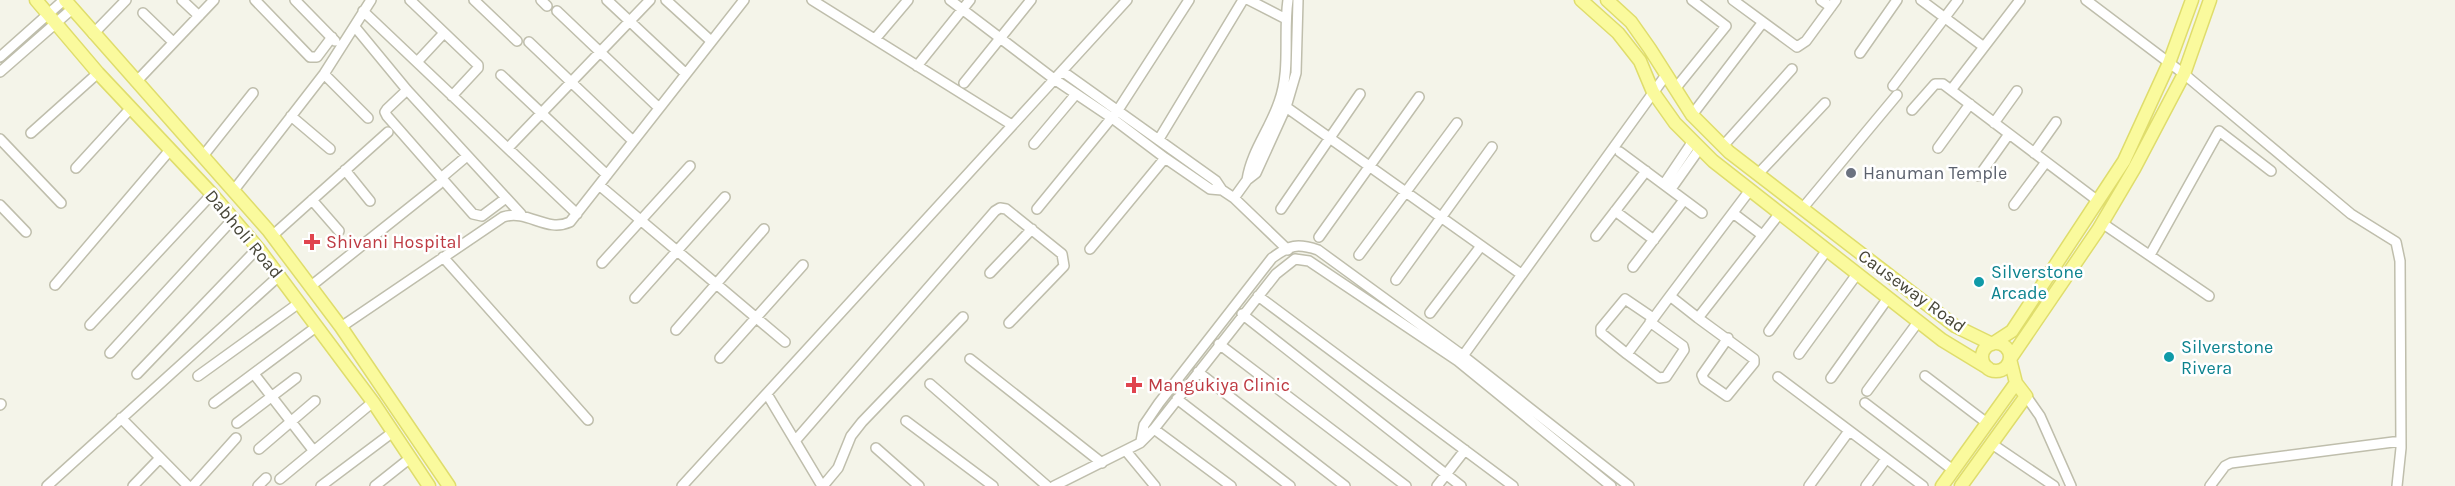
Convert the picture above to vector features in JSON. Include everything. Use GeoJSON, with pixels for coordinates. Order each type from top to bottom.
{"type":"FeatureCollection","features":[{"type":"Feature","properties":{"kind":"main road","name":"Dabholi Road"},"geometry":{"type":"LineString","coordinates":[[36,0],[130,109],[212,194],[280,275],[373,402],[429,486]]}},
{"type":"Feature","properties":{"kind":"main road","name":"Causeway Road"},"geometry":{"type":"LineString","coordinates":[[1581,0],[1618,33],[1640,61],[1653,92],[1675,123],[1697,145],[1750,190],[1942,340],[2016,383]]}},
{"type":"Feature","properties":{"kind":"main road","name":"Causeway Road"},"geometry":{"type":"LineString","coordinates":[[1607,0],[1631,22],[1692,114],[1723,146],[1955,326],[1992,344]]}},
{"type":"Feature","properties":{"kind":"main road"},"geometry":{"type":"LineString","coordinates":[[2192,0],[2169,63],[2124,161],[2012,331],[1985,348],[1982,357],[1990,369],[2005,367],[2102,223],[2184,74],[2210,0]]}},
{"type":"Feature","properties":{"kind":"main road","name":"Dabholi Road"},"geometry":{"type":"LineString","coordinates":[[67,3],[234,190],[272,236],[341,327],[449,486]]}},
{"type":"Feature","properties":{"kind":"main road"},"geometry":{"type":"LineString","coordinates":[[1961,486],[2026,396],[2016,383],[2008,350],[2004,346],[1992,344]]}},
{"type":"Feature","properties":{"kind":"main road"},"geometry":{"type":"LineString","coordinates":[[1942,486],[2016,383]]}},
{"type":"Feature","properties":{"kind":"street"},"geometry":{"type":"LineString","coordinates":[[93,34],[126,0]]}},
{"type":"Feature","properties":{"kind":"street"},"geometry":{"type":"LineString","coordinates":[[182,0],[198,16]]}},
{"type":"Feature","properties":{"kind":"street"},"geometry":{"type":"LineString","coordinates":[[136,81],[214,0]]}},
{"type":"Feature","properties":{"kind":"street"},"geometry":{"type":"LineString","coordinates":[[255,0],[310,57],[317,57],[332,37]]}},
{"type":"Feature","properties":{"kind":"street"},"geometry":{"type":"LineString","coordinates":[[295,0],[342,47]]}},
{"type":"Feature","properties":{"kind":"street"},"geometry":{"type":"LineString","coordinates":[[234,190],[324,74],[371,0]]}},
{"type":"Feature","properties":{"kind":"street"},"geometry":{"type":"LineString","coordinates":[[410,0],[478,65],[478,68],[452,96]]}},
{"type":"Feature","properties":{"kind":"street"},"geometry":{"type":"LineString","coordinates":[[475,0],[517,41]]}},
{"type":"Feature","properties":{"kind":"street"},"geometry":{"type":"LineString","coordinates":[[608,0],[686,74]]}},
{"type":"Feature","properties":{"kind":"street"},"geometry":{"type":"LineString","coordinates":[[508,148],[650,0]]}},
{"type":"Feature","properties":{"kind":"street"},"geometry":{"type":"LineString","coordinates":[[666,0],[711,41]]}},
{"type":"Feature","properties":{"kind":"street"},"geometry":{"type":"LineString","coordinates":[[355,27],[407,90],[520,214],[549,226],[560,226],[570,222],[577,214],[744,0]]}},
{"type":"Feature","properties":{"kind":"street"},"geometry":{"type":"LineString","coordinates":[[812,0],[1012,125]]}},
{"type":"Feature","properties":{"kind":"street"},"geometry":{"type":"LineString","coordinates":[[875,39],[908,0]]}},
{"type":"Feature","properties":{"kind":"street"},"geometry":{"type":"LineString","coordinates":[[950,0],[1076,94],[1159,139],[1216,181],[1222,190],[1234,198],[1295,259],[1310,261],[1460,358],[1611,486]]}},
{"type":"Feature","properties":{"kind":"street"},"geometry":{"type":"LineString","coordinates":[[917,66],[970,0]]}},
{"type":"Feature","properties":{"kind":"street"},"geometry":{"type":"LineString","coordinates":[[964,83],[1030,0]]}},
{"type":"Feature","properties":{"kind":"street"},"geometry":{"type":"LineString","coordinates":[[1037,209],[1115,114],[1189,0]]}},
{"type":"Feature","properties":{"kind":"street"},"geometry":{"type":"LineString","coordinates":[[1159,139],[1243,0]]}},
{"type":"Feature","properties":{"kind":"street"},"geometry":{"type":"LineString","coordinates":[[1249,0],[1286,19]]}},
{"type":"Feature","properties":{"kind":"street"},"geometry":{"type":"LineString","coordinates":[[1247,180],[1249,168],[1282,92],[1286,70],[1288,0]]}},
{"type":"Feature","properties":{"kind":"street"},"geometry":{"type":"LineString","coordinates":[[1234,198],[1247,180],[1256,173],[1286,107],[1298,61],[1298,0]]}},
{"type":"Feature","properties":{"kind":"street"},"geometry":{"type":"LineString","coordinates":[[1675,89],[1726,26],[1692,0]]}},
{"type":"Feature","properties":{"kind":"street"},"geometry":{"type":"LineString","coordinates":[[1733,0],[1797,47],[1806,41],[1833,3],[1821,0]]}},
{"type":"Feature","properties":{"kind":"street"},"geometry":{"type":"LineString","coordinates":[[1860,53],[1897,0]]}},
{"type":"Feature","properties":{"kind":"street"},"geometry":{"type":"LineString","coordinates":[[1921,0],[1984,47]]}},
{"type":"Feature","properties":{"kind":"street"},"geometry":{"type":"LineString","coordinates":[[1802,208],[1895,91],[1958,0]]}},
{"type":"Feature","properties":{"kind":"street"},"geometry":{"type":"LineString","coordinates":[[1951,90],[2020,0]]}},
{"type":"Feature","properties":{"kind":"street"},"geometry":{"type":"LineString","coordinates":[[2086,0],[2184,74],[2351,214],[2396,242],[2400,261],[2401,441],[2397,486]]}},
{"type":"Feature","properties":{"kind":"street"},"geometry":{"type":"LineString","coordinates":[[682,486],[1062,71],[1121,2]]}},
{"type":"Feature","properties":{"kind":"street"},"geometry":{"type":"LineString","coordinates":[[0,72],[67,3]]}},
{"type":"Feature","properties":{"kind":"street"},"geometry":{"type":"LineString","coordinates":[[363,11],[577,214]]}},
{"type":"Feature","properties":{"kind":"street"},"geometry":{"type":"LineString","coordinates":[[557,11],[659,108]]}},
{"type":"Feature","properties":{"kind":"street"},"geometry":{"type":"LineString","coordinates":[[143,13],[173,42]]}},
{"type":"Feature","properties":{"kind":"street"},"geometry":{"type":"LineString","coordinates":[[0,57],[51,19]]}},
{"type":"Feature","properties":{"kind":"street"},"geometry":{"type":"LineString","coordinates":[[1692,114],[1763,22]]}},
{"type":"Feature","properties":{"kind":"street"},"geometry":{"type":"LineString","coordinates":[[417,62],[444,33]]}},
{"type":"Feature","properties":{"kind":"street"},"geometry":{"type":"LineString","coordinates":[[529,42],[633,141]]}},
{"type":"Feature","properties":{"kind":"street"},"geometry":{"type":"LineString","coordinates":[[1723,146],[1792,69]]}},
{"type":"Feature","properties":{"kind":"street"},"geometry":{"type":"LineString","coordinates":[[1062,71],[1165,158],[1210,189],[1222,190]]}},
{"type":"Feature","properties":{"kind":"street"},"geometry":{"type":"LineString","coordinates":[[31,133],[98,73]]}},
{"type":"Feature","properties":{"kind":"street"},"geometry":{"type":"LineString","coordinates":[[324,74],[368,118]]}},
{"type":"Feature","properties":{"kind":"street"},"geometry":{"type":"LineString","coordinates":[[501,75],[606,175]]}},
{"type":"Feature","properties":{"kind":"street"},"geometry":{"type":"LineString","coordinates":[[1460,358],[1666,75]]}},
{"type":"Feature","properties":{"kind":"street"},"geometry":{"type":"LineString","coordinates":[[1912,110],[1935,84],[1943,84],[2098,201]]}},
{"type":"Feature","properties":{"kind":"street"},"geometry":{"type":"LineString","coordinates":[[407,90],[385,112],[440,181],[477,216],[482,216],[506,198]]}},
{"type":"Feature","properties":{"kind":"street"},"geometry":{"type":"LineString","coordinates":[[1994,123],[2017,91]]}},
{"type":"Feature","properties":{"kind":"street"},"geometry":{"type":"LineString","coordinates":[[204,156],[253,93]]}},
{"type":"Feature","properties":{"kind":"street"},"geometry":{"type":"LineString","coordinates":[[1034,144],[1076,94]]}},
{"type":"Feature","properties":{"kind":"street"},"geometry":{"type":"LineString","coordinates":[[1281,209],[1360,94]]}},
{"type":"Feature","properties":{"kind":"street"},"geometry":{"type":"LineString","coordinates":[[1319,237],[1419,97]]}},
{"type":"Feature","properties":{"kind":"street"},"geometry":{"type":"LineString","coordinates":[[1758,174],[1825,103]]}},
{"type":"Feature","properties":{"kind":"street"},"geometry":{"type":"LineString","coordinates":[[1938,148],[1970,104]]}},
{"type":"Feature","properties":{"kind":"street"},"geometry":{"type":"LineString","coordinates":[[1286,107],[1521,274]]}},
{"type":"Feature","properties":{"kind":"street"},"geometry":{"type":"LineString","coordinates":[[76,168],[130,109]]}},
{"type":"Feature","properties":{"kind":"street"},"geometry":{"type":"LineString","coordinates":[[291,116],[330,149]]}},
{"type":"Feature","properties":{"kind":"street"},"geometry":{"type":"LineString","coordinates":[[2034,153],[2056,122]]}},
{"type":"Feature","properties":{"kind":"street"},"geometry":{"type":"LineString","coordinates":[[1359,255],[1457,123]]}},
{"type":"Feature","properties":{"kind":"street"},"geometry":{"type":"LineString","coordinates":[[2150,255],[2219,131],[2271,171]]}},
{"type":"Feature","properties":{"kind":"street"},"geometry":{"type":"LineString","coordinates":[[272,236],[388,132]]}},
{"type":"Feature","properties":{"kind":"street"},"geometry":{"type":"LineString","coordinates":[[1979,176],[2009,134]]}},
{"type":"Feature","properties":{"kind":"street"},"geometry":{"type":"LineString","coordinates":[[0,139],[61,203]]}},
{"type":"Feature","properties":{"kind":"street"},"geometry":{"type":"LineString","coordinates":[[1667,187],[1697,145]]}},
{"type":"Feature","properties":{"kind":"street"},"geometry":{"type":"LineString","coordinates":[[1396,280],[1492,147]]}},
{"type":"Feature","properties":{"kind":"street"},"geometry":{"type":"LineString","coordinates":[[55,285],[170,150]]}},
{"type":"Feature","properties":{"kind":"street"},"geometry":{"type":"LineString","coordinates":[[1620,152],[1702,213]]}},
{"type":"Feature","properties":{"kind":"street"},"geometry":{"type":"LineString","coordinates":[[310,286],[440,181],[467,156]]}},
{"type":"Feature","properties":{"kind":"street"},"geometry":{"type":"LineString","coordinates":[[1090,249],[1165,158]]}},
{"type":"Feature","properties":{"kind":"street"},"geometry":{"type":"LineString","coordinates":[[2014,205],[2046,162]]}},
{"type":"Feature","properties":{"kind":"street"},"geometry":{"type":"LineString","coordinates":[[602,263],[690,166]]}},
{"type":"Feature","properties":{"kind":"street"},"geometry":{"type":"LineString","coordinates":[[345,170],[370,201]]}},
{"type":"Feature","properties":{"kind":"street"},"geometry":{"type":"LineString","coordinates":[[1596,236],[1646,171]]}},
{"type":"Feature","properties":{"kind":"street"},"geometry":{"type":"LineString","coordinates":[[599,185],[785,342]]}},
{"type":"Feature","properties":{"kind":"street"},"geometry":{"type":"LineString","coordinates":[[1627,354],[1750,190]]}},
{"type":"Feature","properties":{"kind":"street"},"geometry":{"type":"LineString","coordinates":[[90,325],[212,194]]}},
{"type":"Feature","properties":{"kind":"street"},"geometry":{"type":"LineString","coordinates":[[635,298],[725,197]]}},
{"type":"Feature","properties":{"kind":"street"},"geometry":{"type":"LineString","coordinates":[[312,200],[339,231]]}},
{"type":"Feature","properties":{"kind":"street"},"geometry":{"type":"LineString","coordinates":[[1633,267],[1684,200]]}},
{"type":"Feature","properties":{"kind":"street"},"geometry":{"type":"LineString","coordinates":[[0,205],[26,232]]}},
{"type":"Feature","properties":{"kind":"street"},"geometry":{"type":"LineString","coordinates":[[795,441],[1000,208],[1006,209],[1062,254],[1064,266],[1010,323]]}},
{"type":"Feature","properties":{"kind":"street"},"geometry":{"type":"LineString","coordinates":[[1615,211],[1654,240]]}},
{"type":"Feature","properties":{"kind":"street"},"geometry":{"type":"LineString","coordinates":[[1733,213],[1762,235]]}},
{"type":"Feature","properties":{"kind":"street"},"geometry":{"type":"LineString","coordinates":[[1698,318],[1779,213]]}},
{"type":"Feature","properties":{"kind":"street"},"geometry":{"type":"LineString","coordinates":[[341,327],[503,217],[520,214]]}},
{"type":"Feature","properties":{"kind":"street"},"geometry":{"type":"LineString","coordinates":[[110,353],[232,220]]}},
{"type":"Feature","properties":{"kind":"street"},"geometry":{"type":"LineString","coordinates":[[2102,223],[2209,296]]}},
{"type":"Feature","properties":{"kind":"street"},"geometry":{"type":"LineString","coordinates":[[676,330],[764,229]]}},
{"type":"Feature","properties":{"kind":"street"},"geometry":{"type":"LineString","coordinates":[[990,273],[1032,229]]}},
{"type":"Feature","properties":{"kind":"street"},"geometry":{"type":"LineString","coordinates":[[1140,443],[1144,425],[1159,403],[1272,258],[1286,248],[1302,245],[1318,250],[1629,486]]}},
{"type":"Feature","properties":{"kind":"street"},"geometry":{"type":"LineString","coordinates":[[1430,313],[1481,246]]}},
{"type":"Feature","properties":{"kind":"street"},"geometry":{"type":"LineString","coordinates":[[137,374],[258,248]]}},
{"type":"Feature","properties":{"kind":"street"},"geometry":{"type":"LineString","coordinates":[[1769,331],[1827,250]]}},
{"type":"Feature","properties":{"kind":"street"},"geometry":{"type":"LineString","coordinates":[[443,258],[588,420]]}},
{"type":"Feature","properties":{"kind":"street"},"geometry":{"type":"LineString","coordinates":[[1054,486],[1140,443],[1154,429],[1276,274],[1295,259]]}},
{"type":"Feature","properties":{"kind":"street"},"geometry":{"type":"LineString","coordinates":[[720,358],[803,265]]}},
{"type":"Feature","properties":{"kind":"street"},"geometry":{"type":"LineString","coordinates":[[1799,354],[1857,274]]}},
{"type":"Feature","properties":{"kind":"street"},"geometry":{"type":"LineString","coordinates":[[47,486],[280,275]]}},
{"type":"Feature","properties":{"kind":"street"},"geometry":{"type":"LineString","coordinates":[[1258,296],[1513,486]]}},
{"type":"Feature","properties":{"kind":"street"},"geometry":{"type":"LineString","coordinates":[[1670,296],[1698,318],[1728,338],[1750,355],[1754,363],[1727,396],[1704,380],[1702,375],[1728,338]]}},
{"type":"Feature","properties":{"kind":"street"},"geometry":{"type":"LineString","coordinates":[[1831,378],[1888,298]]}},
{"type":"Feature","properties":{"kind":"street"},"geometry":{"type":"LineString","coordinates":[[1625,299],[1683,346],[1684,350],[1666,378],[1659,378],[1627,354],[1601,333],[1602,328],[1625,299]]}},
{"type":"Feature","properties":{"kind":"street"},"geometry":{"type":"LineString","coordinates":[[198,376],[299,303]]}},
{"type":"Feature","properties":{"kind":"street"},"geometry":{"type":"LineString","coordinates":[[1242,315],[1461,486]]}},
{"type":"Feature","properties":{"kind":"street"},"geometry":{"type":"LineString","coordinates":[[767,394],[822,486],[838,468],[851,436],[862,422],[963,317]]}},
{"type":"Feature","properties":{"kind":"street"},"geometry":{"type":"LineString","coordinates":[[1867,391],[1918,322]]}},
{"type":"Feature","properties":{"kind":"street"},"geometry":{"type":"LineString","coordinates":[[214,403],[316,327]]}},
{"type":"Feature","properties":{"kind":"street"},"geometry":{"type":"LineString","coordinates":[[1219,344],[1406,486]]}},
{"type":"Feature","properties":{"kind":"street"},"geometry":{"type":"LineString","coordinates":[[970,359],[1102,463]]}},
{"type":"Feature","properties":{"kind":"street"},"geometry":{"type":"LineString","coordinates":[[1198,372],[1345,486]]}},
{"type":"Feature","properties":{"kind":"street"},"geometry":{"type":"LineString","coordinates":[[254,374],[314,450]]}},
{"type":"Feature","properties":{"kind":"street"},"geometry":{"type":"LineString","coordinates":[[1925,376],[1987,423]]}},
{"type":"Feature","properties":{"kind":"street"},"geometry":{"type":"LineString","coordinates":[[1778,377],[1923,486]]}},
{"type":"Feature","properties":{"kind":"street"},"geometry":{"type":"LineString","coordinates":[[237,423],[296,378]]}},
{"type":"Feature","properties":{"kind":"street"},"geometry":{"type":"LineString","coordinates":[[930,384],[1047,486]]}},
{"type":"Feature","properties":{"kind":"street"},"geometry":{"type":"LineString","coordinates":[[2026,396],[2040,416],[2071,486]]}},
{"type":"Feature","properties":{"kind":"street"},"geometry":{"type":"LineString","coordinates":[[1177,399],[1290,486]]}},
{"type":"Feature","properties":{"kind":"street"},"geometry":{"type":"LineString","coordinates":[[259,449],[315,401]]}},
{"type":"Feature","properties":{"kind":"street"},"geometry":{"type":"LineString","coordinates":[[280,479],[373,402]]}},
{"type":"Feature","properties":{"kind":"street"},"geometry":{"type":"LineString","coordinates":[[1865,403],[1953,470]]}},
{"type":"Feature","properties":{"kind":"street"},"geometry":{"type":"LineString","coordinates":[[121,418],[188,486]]}},
{"type":"Feature","properties":{"kind":"street"},"geometry":{"type":"LineString","coordinates":[[906,421],[993,486]]}},
{"type":"Feature","properties":{"kind":"street"},"geometry":{"type":"LineString","coordinates":[[1154,429],[1231,486]]}},
{"type":"Feature","properties":{"kind":"street"},"geometry":{"type":"LineString","coordinates":[[1809,486],[1849,431]]}},
{"type":"Feature","properties":{"kind":"street"},"geometry":{"type":"LineString","coordinates":[[321,486],[393,432]]}},
{"type":"Feature","properties":{"kind":"street"},"geometry":{"type":"LineString","coordinates":[[192,486],[236,438]]}},
{"type":"Feature","properties":{"kind":"street"},"geometry":{"type":"LineString","coordinates":[[2210,486],[2225,466],[2231,463],[2401,441]]}},
{"type":"Feature","properties":{"kind":"street"},"geometry":{"type":"LineString","coordinates":[[1992,444],[2054,486]]}},
{"type":"Feature","properties":{"kind":"street"},"geometry":{"type":"LineString","coordinates":[[876,448],[919,486]]}},
{"type":"Feature","properties":{"kind":"street"},"geometry":{"type":"LineString","coordinates":[[1437,486],[1464,450]]}},
{"type":"Feature","properties":{"kind":"street"},"geometry":{"type":"LineString","coordinates":[[1126,451],[1155,486]]}},
{"type":"Feature","properties":{"kind":"street"},"geometry":{"type":"LineString","coordinates":[[133,486],[160,458]]}},
{"type":"Feature","properties":{"kind":"street"},"geometry":{"type":"LineString","coordinates":[[375,486],[409,459]]}},
{"type":"Feature","properties":{"kind":"street"},"geometry":{"type":"LineString","coordinates":[[1866,486],[1886,459]]}},
{"type":"Feature","properties":{"kind":"street"},"geometry":{"type":"LineString","coordinates":[[258,486],[266,478]]}},
{"type":"Feature","properties":{"kind":"place","name":"Hanuman Temple"},"geometry":{"type":"Point","coordinates":[1851,173]}},
{"type":"Feature","properties":{"kind":"place","name":"Shivani Hospital"},"geometry":{"type":"Point","coordinates":[312,242]}},
{"type":"Feature","properties":{"kind":"place","name":"Silverstone Arcade"},"geometry":{"type":"Point","coordinates":[1979,282]}},
{"type":"Feature","properties":{"kind":"place","name":"Silverstone Rivera"},"geometry":{"type":"Point","coordinates":[2169,357]}},
{"type":"Feature","properties":{"kind":"place","name":"Mangukiya Clinic"},"geometry":{"type":"Point","coordinates":[1134,385]}}]}
